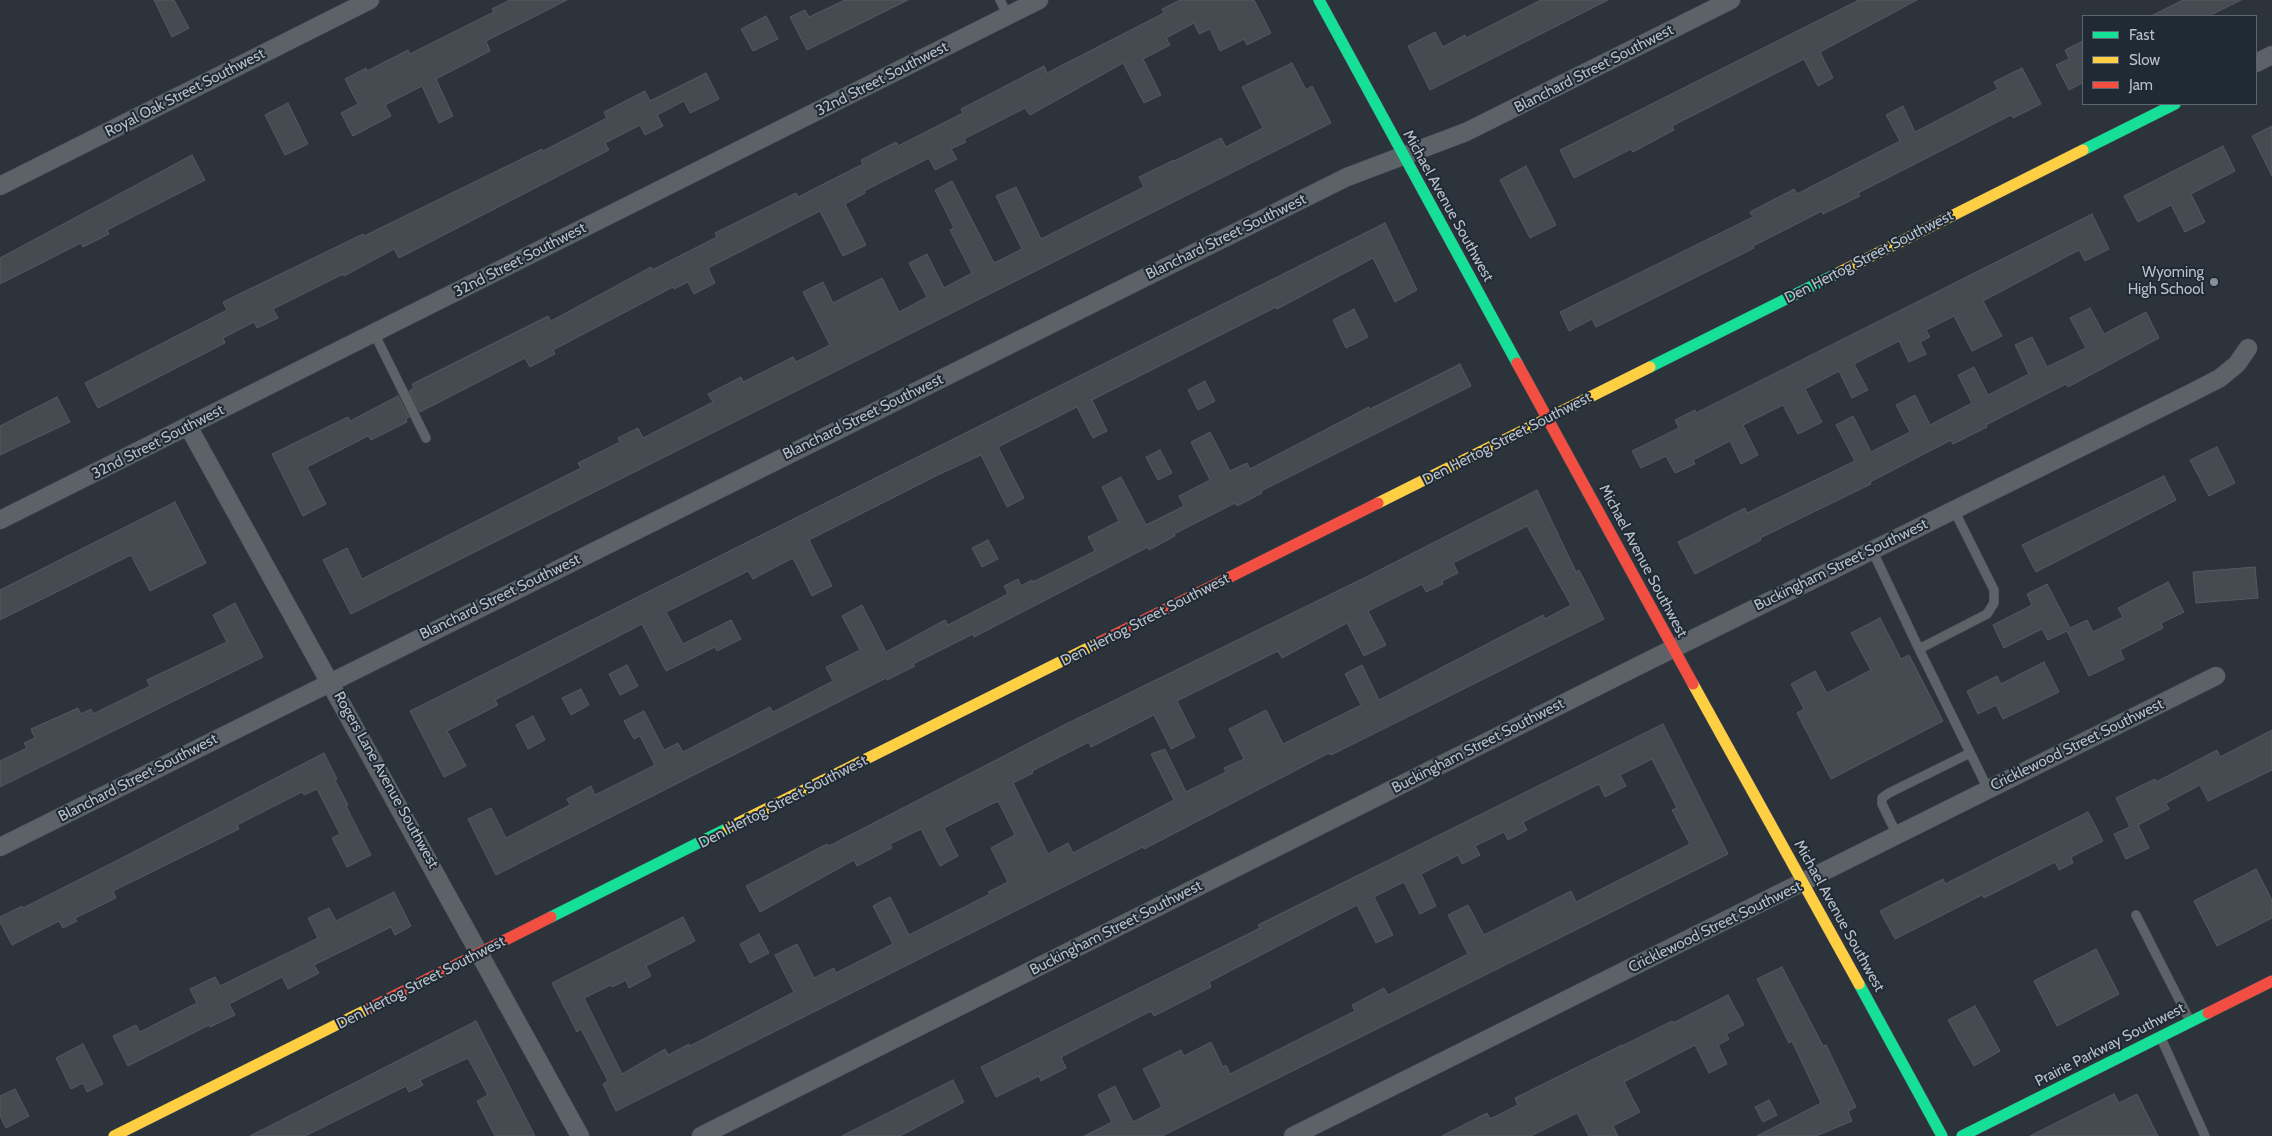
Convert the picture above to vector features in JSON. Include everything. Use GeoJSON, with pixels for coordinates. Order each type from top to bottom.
{"type":"FeatureCollection","features":[{"type":"Feature","properties":{"kind":"street","name":"Royal Oak Street Southwest"},"geometry":{"type":"LineString","coordinates":[[0,186],[370,0]]}},
{"type":"Feature","properties":{"kind":"street","name":"32nd Street Southwest"},"geometry":{"type":"LineString","coordinates":[[0,520],[1039,0]]}},
{"type":"Feature","properties":{"kind":"street","name":"Michael Avenue Southwest"},"geometry":{"type":"LineString","coordinates":[[1319,0],[1942,1136]]}},
{"type":"Feature","properties":{"kind":"street","name":"Blanchard Street Southwest"},"geometry":{"type":"LineString","coordinates":[[0,847],[331,680],[1347,177],[1466,132],[1731,0]]}},
{"type":"Feature","properties":{"kind":"street"},"geometry":{"type":"LineString","coordinates":[[2257,63],[2272,55]]}},
{"type":"Feature","properties":{"kind":"street","name":"Den Hertog Street Southwest"},"geometry":{"type":"LineString","coordinates":[[114,1136],[2173,105]]}},
{"type":"Feature","properties":{"kind":"street","name":"Buckingham Street Southwest"},"geometry":{"type":"LineString","coordinates":[[702,1136],[1673,648],[2220,378],[2237,364],[2248,348]]}},
{"type":"Feature","properties":{"kind":"street","name":"Rogers Lane Avenue Southwest"},"geometry":{"type":"LineString","coordinates":[[188,426],[331,680],[580,1136]]}},
{"type":"Feature","properties":{"kind":"street","name":"Cricklewood Street Southwest"},"geometry":{"type":"LineString","coordinates":[[1293,1136],[2216,676]]}},
{"type":"Feature","properties":{"kind":"street","name":"Prairie Parkway Southwest"},"geometry":{"type":"LineString","coordinates":[[1962,1136],[2272,981]]}},
{"type":"Feature","properties":{"kind":"lane"},"geometry":{"type":"LineString","coordinates":[[1000,0],[1008,16]]}},
{"type":"Feature","properties":{"kind":"lane"},"geometry":{"type":"LineString","coordinates":[[374,333],[426,438]]}},
{"type":"Feature","properties":{"kind":"lane"},"geometry":{"type":"LineString","coordinates":[[1919,649],[1987,614],[1994,603],[1994,590],[1954,510]]}},
{"type":"Feature","properties":{"kind":"lane"},"geometry":{"type":"LineString","coordinates":[[1872,550],[1988,790]]}},
{"type":"Feature","properties":{"kind":"lane"},"geometry":{"type":"LineString","coordinates":[[1898,834],[1882,804],[1882,798],[1970,753]]}},
{"type":"Feature","properties":{"kind":"lane"},"geometry":{"type":"LineString","coordinates":[[2136,915],[2190,1021]]}},
{"type":"Feature","properties":{"kind":"lane"},"geometry":{"type":"LineString","coordinates":[[2160,1036],[2205,1136]]}},
{"type":"Feature","properties":{"kind":"building"},"geometry":{"type":"Polygon","coordinates":[[[154,0],[174,0],[189,28],[172,37],[154,0]]]}},
{"type":"Feature","properties":{"kind":"building"},"geometry":{"type":"Polygon","coordinates":[[[510,0],[567,0],[486,41],[490,51],[436,79],[453,116],[439,123],[422,86],[385,105],[391,116],[353,136],[341,113],[358,104],[345,79],[366,68],[367,71],[408,50],[410,54],[494,12],[492,9],[510,0]]]}},
{"type":"Feature","properties":{"kind":"building"},"geometry":{"type":"Polygon","coordinates":[[[845,0],[908,0],[807,50],[790,17],[805,10],[809,17],[845,0]]]}},
{"type":"Feature","properties":{"kind":"building"},"geometry":{"type":"Polygon","coordinates":[[[1180,0],[1254,0],[1271,33],[1247,45],[1244,39],[1220,51],[1210,29],[1199,34],[1194,23],[1166,38],[1170,45],[1143,59],[1161,95],[1144,103],[1123,63],[1030,115],[1025,108],[964,139],[966,142],[951,149],[957,159],[935,170],[929,158],[864,191],[865,193],[845,204],[866,245],[843,256],[820,211],[708,268],[715,283],[694,294],[688,282],[674,289],[673,287],[553,350],[555,354],[530,367],[525,358],[420,412],[409,391],[414,388],[412,384],[548,316],[551,321],[651,267],[652,270],[717,237],[715,233],[796,193],[798,197],[863,164],[861,160],[896,142],[898,146],[963,113],[961,109],[1044,66],[1047,73],[1164,13],[1162,9],[1180,0]]]}},
{"type":"Feature","properties":{"kind":"building"},"geometry":{"type":"Polygon","coordinates":[[[1541,0],[1608,0],[1430,90],[1408,46],[1435,32],[1443,47],[1465,35],[1466,38],[1541,0]]]}},
{"type":"Feature","properties":{"kind":"building"},"geometry":{"type":"Polygon","coordinates":[[[1859,0],[1917,0],[1820,52],[1833,78],[1818,86],[1804,59],[1672,126],[1674,130],[1633,152],[1631,149],[1574,178],[1560,150],[1859,0]]]}},
{"type":"Feature","properties":{"kind":"building"},"geometry":{"type":"Polygon","coordinates":[[[2183,0],[2241,0],[2211,15],[2153,15],[2183,0]]]}},
{"type":"Feature","properties":{"kind":"building"},"geometry":{"type":"Polygon","coordinates":[[[766,16],[778,39],[753,51],[741,29],[766,16]]]}},
{"type":"Feature","properties":{"kind":"building"},"geometry":{"type":"Polygon","coordinates":[[[2082,42],[2082,83],[2069,90],[2056,65],[2069,59],[2065,50],[2082,42]]]}},
{"type":"Feature","properties":{"kind":"building"},"geometry":{"type":"Polygon","coordinates":[[[1292,63],[1306,90],[1312,86],[1331,123],[351,614],[323,560],[347,548],[362,579],[581,468],[578,463],[620,442],[618,438],[638,428],[643,438],[713,402],[708,394],[741,377],[743,382],[793,357],[796,362],[830,345],[803,292],[823,282],[833,303],[882,278],[899,312],[927,297],[909,263],[927,254],[944,288],[972,273],[950,230],[954,228],[935,190],[952,181],[994,263],[1022,249],[996,196],[1016,187],[1041,239],[1144,187],[1139,177],[1221,138],[1226,147],[1263,128],[1242,87],[1292,63]]]}},
{"type":"Feature","properties":{"kind":"building"},"geometry":{"type":"Polygon","coordinates":[[[2022,68],[2041,104],[2013,118],[2011,115],[1858,193],[1860,196],[1823,214],[1822,211],[1753,246],[1754,248],[1596,327],[1592,319],[1569,331],[1560,312],[1753,217],[1750,212],[1794,189],[1797,194],[1900,141],[1886,115],[1903,106],[1915,132],[1998,89],[1994,82],[2022,68]]]}},
{"type":"Feature","properties":{"kind":"building"},"geometry":{"type":"Polygon","coordinates":[[[706,73],[719,99],[690,113],[684,101],[657,115],[663,126],[645,135],[640,125],[605,143],[609,150],[399,258],[394,249],[344,276],[343,274],[273,309],[278,318],[257,328],[254,322],[223,338],[225,343],[98,408],[85,383],[227,310],[223,302],[542,149],[543,151],[607,118],[604,112],[645,91],[650,101],[706,73]]]}},
{"type":"Feature","properties":{"kind":"building"},"geometry":{"type":"Polygon","coordinates":[[[288,103],[308,144],[285,155],[265,115],[288,103]]]}},
{"type":"Feature","properties":{"kind":"building"},"geometry":{"type":"Polygon","coordinates":[[[2272,126],[2272,176],[2252,136],[2272,126]]]}},
{"type":"Feature","properties":{"kind":"building"},"geometry":{"type":"Polygon","coordinates":[[[2223,146],[2235,171],[2191,194],[2205,222],[2185,232],[2171,205],[2138,222],[2124,196],[2223,146]]]}},
{"type":"Feature","properties":{"kind":"building"},"geometry":{"type":"Polygon","coordinates":[[[192,155],[205,180],[107,230],[109,234],[83,247],[81,243],[0,284],[0,258],[192,155]]]}},
{"type":"Feature","properties":{"kind":"building"},"geometry":{"type":"Polygon","coordinates":[[[1526,166],[1556,225],[1530,238],[1500,180],[1526,166]]]}},
{"type":"Feature","properties":{"kind":"building"},"geometry":{"type":"Polygon","coordinates":[[[2092,214],[2109,249],[2085,261],[2079,250],[1983,301],[2002,336],[1972,351],[1954,316],[1926,330],[1930,337],[1920,342],[1926,354],[1909,362],[1899,341],[1854,364],[1868,390],[1852,398],[1839,371],[1805,389],[1822,422],[1798,434],[1783,405],[1743,425],[1758,455],[1741,464],[1730,441],[1693,460],[1695,464],[1675,473],[1666,456],[1641,468],[1632,451],[1679,428],[1675,420],[1695,410],[1696,413],[2092,214]]]}},
{"type":"Feature","properties":{"kind":"building"},"geometry":{"type":"Polygon","coordinates":[[[1385,223],[1417,290],[1395,302],[1373,258],[1277,309],[1276,307],[1092,400],[1107,431],[1093,438],[1077,407],[998,447],[1024,498],[1007,507],[981,455],[940,474],[809,540],[832,586],[812,596],[793,558],[753,579],[748,571],[666,612],[683,644],[731,620],[741,639],[717,651],[715,647],[666,671],[642,624],[495,700],[498,705],[447,731],[466,766],[444,777],[410,711],[1385,223]]]}},
{"type":"Feature","properties":{"kind":"building"},"geometry":{"type":"Polygon","coordinates":[[[2090,308],[2104,334],[2146,312],[2159,338],[2068,387],[2066,384],[1953,444],[1951,440],[1870,482],[1871,484],[1760,538],[1761,540],[1695,574],[1678,542],[1745,508],[1747,513],[1855,461],[1836,425],[1853,416],[1871,452],[1910,432],[1896,405],[1915,395],[1930,425],[1972,403],[1958,375],[1974,367],[1988,395],[2029,374],[2015,345],[2032,337],[2047,367],[2086,348],[2070,318],[2090,308]]]}},
{"type":"Feature","properties":{"kind":"building"},"geometry":{"type":"Polygon","coordinates":[[[1354,309],[1368,337],[1346,348],[1333,320],[1354,309]]]}},
{"type":"Feature","properties":{"kind":"building"},"geometry":{"type":"Polygon","coordinates":[[[1460,364],[1471,386],[1261,491],[1262,493],[1237,506],[1235,503],[1174,534],[1175,536],[1149,550],[1148,547],[974,637],[973,634],[913,664],[915,666],[887,680],[886,678],[496,875],[468,819],[491,808],[506,838],[570,805],[567,799],[591,786],[595,795],[655,765],[640,736],[634,739],[624,721],[644,711],[664,750],[678,743],[683,752],[770,707],[773,712],[833,681],[826,667],[860,650],[842,616],[862,605],[886,652],[945,620],[948,625],[1008,594],[1004,586],[1018,579],[1021,586],[1032,580],[1033,582],[1095,551],[1088,537],[1119,521],[1102,487],[1121,477],[1146,525],[1184,506],[1179,496],[1210,480],[1191,442],[1210,432],[1230,471],[1247,463],[1250,469],[1369,407],[1370,409],[1460,364]]]}},
{"type":"Feature","properties":{"kind":"building"},"geometry":{"type":"Polygon","coordinates":[[[1205,381],[1215,401],[1198,410],[1188,390],[1205,381]]]}},
{"type":"Feature","properties":{"kind":"building"},"geometry":{"type":"Polygon","coordinates":[[[398,396],[409,417],[406,419],[407,422],[371,440],[368,436],[307,467],[326,504],[303,516],[272,454],[348,417],[350,421],[398,396]]]}},
{"type":"Feature","properties":{"kind":"building"},"geometry":{"type":"Polygon","coordinates":[[[57,397],[70,422],[0,455],[0,426],[57,397]]]}},
{"type":"Feature","properties":{"kind":"building"},"geometry":{"type":"Polygon","coordinates":[[[2217,447],[2235,483],[2209,496],[2190,460],[2217,447]]]}},
{"type":"Feature","properties":{"kind":"building"},"geometry":{"type":"Polygon","coordinates":[[[1160,450],[1172,473],[1158,480],[1146,457],[1160,450]]]}},
{"type":"Feature","properties":{"kind":"building"},"geometry":{"type":"Polygon","coordinates":[[[2164,476],[2176,500],[2036,572],[2022,545],[2164,476]]]}},
{"type":"Feature","properties":{"kind":"building"},"geometry":{"type":"Polygon","coordinates":[[[1537,490],[1576,572],[1579,570],[1604,619],[1331,755],[1329,753],[1144,849],[1143,847],[616,1111],[603,1084],[608,1081],[581,1029],[577,1032],[552,983],[683,917],[695,941],[646,966],[651,976],[629,988],[626,980],[584,998],[622,1074],[665,1049],[668,1055],[689,1044],[690,1046],[794,992],[775,955],[797,944],[814,978],[834,968],[836,973],[893,944],[873,906],[890,897],[909,935],[990,894],[988,892],[1008,882],[991,848],[1015,835],[998,801],[944,828],[958,856],[940,866],[921,829],[890,844],[892,848],[857,866],[854,860],[760,912],[746,886],[827,844],[829,846],[1066,724],[1364,578],[1537,490]],[[1527,526],[1453,563],[1458,573],[1442,581],[1443,584],[1426,592],[1422,584],[1368,611],[1386,645],[1364,656],[1347,623],[1282,658],[1278,651],[1177,701],[1195,737],[1171,749],[1154,715],[1091,747],[1089,742],[1032,771],[1033,773],[1013,783],[1048,854],[1068,843],[1073,853],[1174,800],[1151,754],[1165,749],[1186,792],[1226,772],[1224,768],[1244,759],[1229,729],[1266,710],[1283,744],[1361,705],[1345,674],[1362,665],[1379,700],[1543,615],[1545,619],[1571,605],[1527,526]]]}},
{"type":"Feature","properties":{"kind":"building"},"geometry":{"type":"Polygon","coordinates":[[[175,502],[206,563],[150,591],[131,555],[0,620],[0,590],[175,502]]]}},
{"type":"Feature","properties":{"kind":"building"},"geometry":{"type":"Polygon","coordinates":[[[988,540],[998,559],[982,567],[972,548],[988,540]]]}},
{"type":"Feature","properties":{"kind":"building"},"geometry":{"type":"Polygon","coordinates":[[[2255,567],[2258,598],[2196,603],[2193,572],[2255,567]]]}},
{"type":"Feature","properties":{"kind":"building"},"geometry":{"type":"Polygon","coordinates":[[[2168,582],[2184,612],[2161,623],[2163,628],[2120,650],[2124,659],[2089,676],[2067,631],[2048,640],[2042,629],[2004,648],[1993,625],[2032,605],[2027,594],[2047,584],[2070,628],[2087,620],[2093,632],[2123,617],[2118,608],[2168,582]]]}},
{"type":"Feature","properties":{"kind":"building"},"geometry":{"type":"Polygon","coordinates":[[[235,603],[263,657],[0,787],[0,761],[27,748],[24,743],[35,738],[31,729],[78,708],[81,714],[91,709],[93,714],[150,686],[147,680],[227,642],[213,615],[235,603]]]}},
{"type":"Feature","properties":{"kind":"building"},"geometry":{"type":"Polygon","coordinates":[[[1880,618],[1901,659],[1909,655],[1943,721],[1831,779],[1797,713],[1804,709],[1791,684],[1815,671],[1827,693],[1871,670],[1851,633],[1880,618]]]}},
{"type":"Feature","properties":{"kind":"building"},"geometry":{"type":"Polygon","coordinates":[[[2044,662],[2059,692],[2003,719],[1996,705],[1978,714],[1967,691],[1997,676],[2001,684],[2044,662]]]}},
{"type":"Feature","properties":{"kind":"building"},"geometry":{"type":"Polygon","coordinates":[[[627,665],[638,686],[620,695],[609,674],[627,665]]]}},
{"type":"Feature","properties":{"kind":"building"},"geometry":{"type":"Polygon","coordinates":[[[581,689],[589,705],[571,715],[562,698],[581,689]]]}},
{"type":"Feature","properties":{"kind":"building"},"geometry":{"type":"Polygon","coordinates":[[[533,716],[545,740],[528,749],[516,725],[533,716]]]}},
{"type":"Feature","properties":{"kind":"building"},"geometry":{"type":"Polygon","coordinates":[[[1663,724],[1728,854],[1162,1136],[1084,1136],[1112,1122],[1098,1095],[1115,1086],[1133,1122],[1162,1107],[1143,1069],[1181,1050],[1184,1056],[1211,1042],[1223,1067],[1226,1065],[1230,1074],[1355,1011],[1352,1005],[1384,988],[1388,995],[1468,954],[1448,915],[1468,905],[1484,935],[1571,891],[1576,902],[1690,844],[1672,810],[1677,808],[1652,759],[1620,775],[1626,786],[1605,797],[1599,784],[1523,822],[1527,830],[1508,840],[1504,832],[1475,846],[1480,855],[1462,864],[1458,855],[1421,874],[1436,906],[1420,914],[1404,882],[1374,897],[1393,935],[1376,943],[1357,905],[1209,982],[1211,987],[1154,1016],[1151,1011],[1061,1057],[1066,1068],[1041,1081],[1039,1076],[996,1097],[981,1067],[1260,928],[1258,925],[1663,724]]]}},
{"type":"Feature","properties":{"kind":"building"},"geometry":{"type":"Polygon","coordinates":[[[2272,730],[2272,770],[2208,801],[2200,785],[2166,803],[2169,809],[2138,825],[2149,848],[2126,859],[2114,834],[2130,827],[2116,798],[2155,779],[2156,782],[2217,750],[2220,757],[2272,730]]]}},
{"type":"Feature","properties":{"kind":"building"},"geometry":{"type":"Polygon","coordinates":[[[324,753],[348,805],[346,806],[371,855],[347,867],[332,838],[340,834],[317,789],[304,795],[302,792],[237,825],[239,829],[113,891],[116,898],[75,918],[77,921],[63,928],[59,921],[12,945],[0,922],[0,917],[22,906],[23,908],[118,860],[324,753]]]}},
{"type":"Feature","properties":{"kind":"building"},"geometry":{"type":"Polygon","coordinates":[[[2088,812],[2103,841],[2071,857],[2073,863],[2059,870],[2055,862],[1984,898],[1982,895],[1895,939],[1880,911],[1943,879],[1945,884],[2088,812]]]}},
{"type":"Feature","properties":{"kind":"building"},"geometry":{"type":"Polygon","coordinates":[[[2256,869],[2272,900],[2272,918],[2217,946],[2194,901],[2256,869]]]}},
{"type":"Feature","properties":{"kind":"building"},"geometry":{"type":"Polygon","coordinates":[[[394,892],[411,926],[395,935],[391,927],[314,965],[319,973],[288,989],[282,977],[229,1004],[235,1015],[210,1027],[209,1025],[128,1066],[113,1036],[136,1025],[140,1032],[197,1003],[190,989],[215,977],[220,986],[318,938],[308,918],[329,908],[336,921],[394,892]]]}},
{"type":"Feature","properties":{"kind":"building"},"geometry":{"type":"Polygon","coordinates":[[[759,934],[769,953],[750,963],[740,944],[759,934]]]}},
{"type":"Feature","properties":{"kind":"building"},"geometry":{"type":"Polygon","coordinates":[[[2096,949],[2119,994],[2057,1026],[2034,981],[2096,949]]]}},
{"type":"Feature","properties":{"kind":"building"},"geometry":{"type":"Polygon","coordinates":[[[1782,967],[1823,1046],[1826,1045],[1856,1107],[1848,1111],[1852,1121],[1816,1136],[1757,1136],[1821,1103],[1792,1041],[1789,1043],[1757,979],[1782,967]]]}},
{"type":"Feature","properties":{"kind":"building"},"geometry":{"type":"Polygon","coordinates":[[[1728,995],[1744,1025],[1726,1034],[1729,1039],[1718,1045],[1727,1064],[1709,1073],[1695,1045],[1624,1082],[1640,1112],[1613,1126],[1618,1136],[1589,1136],[1577,1113],[1531,1136],[1442,1136],[1487,1113],[1490,1119],[1518,1105],[1515,1098],[1728,995]]]}},
{"type":"Feature","properties":{"kind":"building"},"geometry":{"type":"Polygon","coordinates":[[[1975,1006],[2000,1051],[1974,1066],[1948,1020],[1975,1006]]]}},
{"type":"Feature","properties":{"kind":"building"},"geometry":{"type":"Polygon","coordinates":[[[476,1021],[535,1136],[495,1136],[477,1101],[488,1095],[468,1058],[420,1080],[423,1085],[409,1092],[406,1086],[305,1136],[250,1136],[476,1021]]]}},
{"type":"Feature","properties":{"kind":"building"},"geometry":{"type":"Polygon","coordinates":[[[83,1044],[103,1084],[87,1092],[83,1083],[71,1089],[56,1058],[83,1044]]]}},
{"type":"Feature","properties":{"kind":"building"},"geometry":{"type":"Polygon","coordinates":[[[953,1080],[964,1102],[900,1136],[842,1136],[953,1080]]]}},
{"type":"Feature","properties":{"kind":"building"},"geometry":{"type":"Polygon","coordinates":[[[15,1089],[29,1116],[6,1128],[0,1116],[0,1096],[15,1089]]]}},
{"type":"Feature","properties":{"kind":"building"},"geometry":{"type":"Polygon","coordinates":[[[2114,1094],[2119,1103],[2137,1094],[2158,1136],[2030,1136],[2114,1094]]]}},
{"type":"Feature","properties":{"kind":"building"},"geometry":{"type":"Polygon","coordinates":[[[1769,1100],[1777,1115],[1763,1122],[1755,1107],[1769,1100]]]}},
{"type":"Feature","properties":{"kind":"traffic: fast"},"geometry":{"type":"LineString","coordinates":[[1319,0],[1517,363]]}},
{"type":"Feature","properties":{"kind":"traffic: fast"},"geometry":{"type":"LineString","coordinates":[[2083,150],[2173,105]]}},
{"type":"Feature","properties":{"kind":"traffic: fast"},"geometry":{"type":"LineString","coordinates":[[1650,367],[1840,272]]}},
{"type":"Feature","properties":{"kind":"traffic: fast"},"geometry":{"type":"LineString","coordinates":[[551,917],[728,828]]}},
{"type":"Feature","properties":{"kind":"traffic: fast"},"geometry":{"type":"LineString","coordinates":[[1859,984],[1942,1136]]}},
{"type":"Feature","properties":{"kind":"traffic: fast"},"geometry":{"type":"LineString","coordinates":[[1962,1136],[2208,1013]]}},
{"type":"Feature","properties":{"kind":"traffic: slow"},"geometry":{"type":"LineString","coordinates":[[1840,272],[2083,150]]}},
{"type":"Feature","properties":{"kind":"traffic: slow"},"geometry":{"type":"LineString","coordinates":[[1378,503],[1650,367]]}},
{"type":"Feature","properties":{"kind":"traffic: slow"},"geometry":{"type":"LineString","coordinates":[[728,828],[1100,642]]}},
{"type":"Feature","properties":{"kind":"traffic: slow"},"geometry":{"type":"LineString","coordinates":[[1693,684],[1859,984]]}},
{"type":"Feature","properties":{"kind":"traffic: slow"},"geometry":{"type":"LineString","coordinates":[[114,1136],[370,1008]]}},
{"type":"Feature","properties":{"kind":"traffic: jam"},"geometry":{"type":"LineString","coordinates":[[1517,363],[1693,684]]}},
{"type":"Feature","properties":{"kind":"traffic: jam"},"geometry":{"type":"LineString","coordinates":[[1100,642],[1378,503]]}},
{"type":"Feature","properties":{"kind":"traffic: jam"},"geometry":{"type":"LineString","coordinates":[[370,1008],[551,917]]}},
{"type":"Feature","properties":{"kind":"traffic: jam"},"geometry":{"type":"LineString","coordinates":[[2208,1013],[2272,981]]}},
{"type":"Feature","properties":{"kind":"place","name":"Wyoming High School"},"geometry":{"type":"Point","coordinates":[2214,282]}}]}
